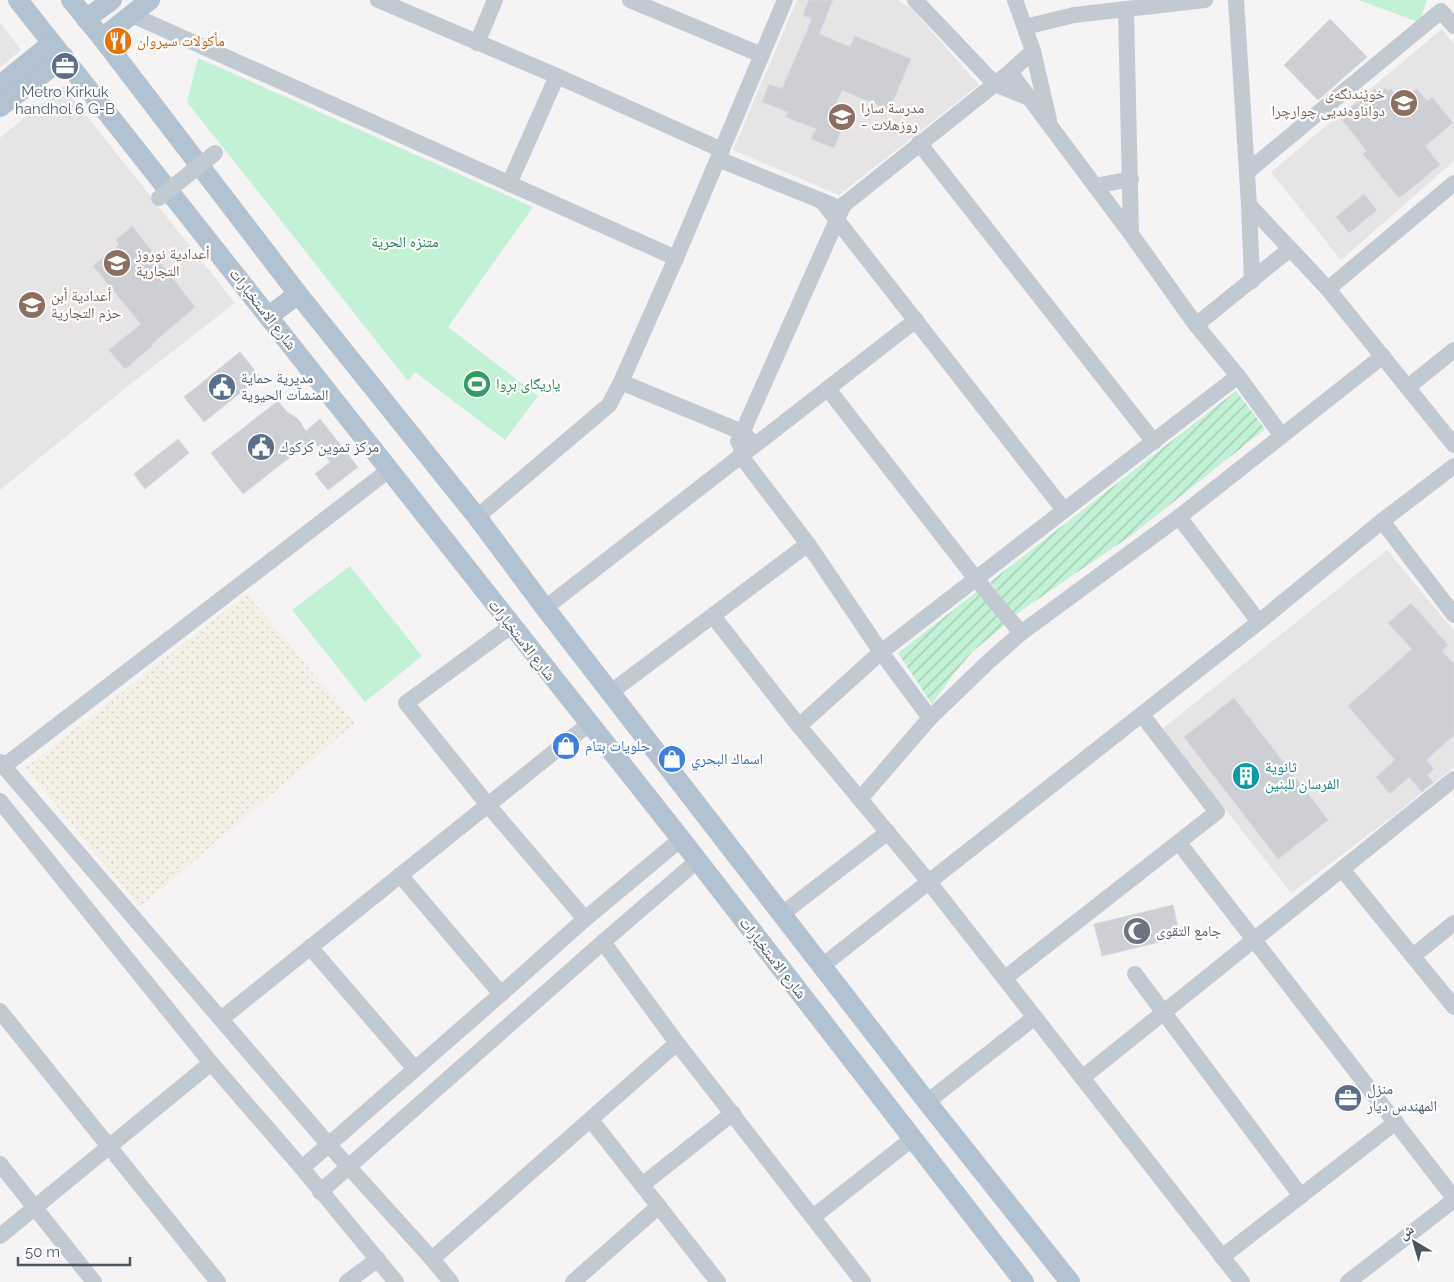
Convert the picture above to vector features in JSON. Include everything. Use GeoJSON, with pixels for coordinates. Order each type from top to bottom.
{"type":"FeatureCollection","features":[{"type":"Feature","properties":{"kind":"main road","name":"شارع الاستخبارات"},"geometry":{"type":"LineString","coordinates":[[18,0],[681,839],[1024,1282]]}},
{"type":"Feature","properties":{"kind":"main road"},"geometry":{"type":"LineString","coordinates":[[71,0],[298,294],[477,517],[545,608],[822,966],[1070,1282]]}},
{"type":"Feature","properties":{"kind":"main road"},"geometry":{"type":"LineString","coordinates":[[86,19],[112,0]]}},
{"type":"Feature","properties":{"kind":"main road"},"geometry":{"type":"LineString","coordinates":[[102,38],[150,0]]}},
{"type":"Feature","properties":{"kind":"main road"},"geometry":{"type":"LineString","coordinates":[[0,85],[58,50]]}},
{"type":"Feature","properties":{"kind":"main road"},"geometry":{"type":"LineString","coordinates":[[0,107],[58,50]]}},
{"type":"Feature","properties":{"kind":"main road"},"geometry":{"type":"LineString","coordinates":[[269,316],[298,294]]}},
{"type":"Feature","properties":{"kind":"street"},"geometry":{"type":"LineString","coordinates":[[378,0],[557,76],[835,209],[916,320],[1064,510]]}},
{"type":"Feature","properties":{"kind":"street"},"geometry":{"type":"LineString","coordinates":[[478,43],[495,0]]}},
{"type":"Feature","properties":{"kind":"street"},"geometry":{"type":"LineString","coordinates":[[630,0],[762,54]]}},
{"type":"Feature","properties":{"kind":"street"},"geometry":{"type":"LineString","coordinates":[[477,517],[609,405],[622,382],[676,258],[785,0]]}},
{"type":"Feature","properties":{"kind":"street"},"geometry":{"type":"LineString","coordinates":[[915,0],[995,84],[1030,99]]}},
{"type":"Feature","properties":{"kind":"street"},"geometry":{"type":"LineString","coordinates":[[1015,0],[1032,51],[1051,127]]}},
{"type":"Feature","properties":{"kind":"street"},"geometry":{"type":"LineString","coordinates":[[1025,27],[1074,15],[1205,0]]}},
{"type":"Feature","properties":{"kind":"street"},"geometry":{"type":"LineString","coordinates":[[1236,0],[1250,205],[1252,281]]}},
{"type":"Feature","properties":{"kind":"street"},"geometry":{"type":"LineString","coordinates":[[1126,10],[1131,234]]}},
{"type":"Feature","properties":{"kind":"street"},"geometry":{"type":"LineString","coordinates":[[1247,172],[1441,11],[1454,26]]}},
{"type":"Feature","properties":{"kind":"street"},"geometry":{"type":"LineString","coordinates":[[132,15],[676,258]]}},
{"type":"Feature","properties":{"kind":"street"},"geometry":{"type":"LineString","coordinates":[[728,467],[835,209],[1010,72],[1032,51]]}},
{"type":"Feature","properties":{"kind":"street"},"geometry":{"type":"LineString","coordinates":[[1010,72],[1131,234],[1196,325],[1238,376],[1282,436]]}},
{"type":"Feature","properties":{"kind":"street"},"geometry":{"type":"LineString","coordinates":[[509,184],[557,76]]}},
{"type":"Feature","properties":{"kind":"street"},"geometry":{"type":"LineString","coordinates":[[919,143],[1154,442]]}},
{"type":"Feature","properties":{"kind":"street"},"geometry":{"type":"LineString","coordinates":[[159,198],[215,153]]}},
{"type":"Feature","properties":{"kind":"street"},"geometry":{"type":"LineString","coordinates":[[1095,186],[1131,179]]}},
{"type":"Feature","properties":{"kind":"street"},"geometry":{"type":"LineString","coordinates":[[1328,289],[1451,192]]}},
{"type":"Feature","properties":{"kind":"street"},"geometry":{"type":"LineString","coordinates":[[1250,205],[1328,289],[1454,445]]}},
{"type":"Feature","properties":{"kind":"street"},"geometry":{"type":"LineString","coordinates":[[1196,325],[1290,249]]}},
{"type":"Feature","properties":{"kind":"street"},"geometry":{"type":"LineString","coordinates":[[545,608],[916,320]]}},
{"type":"Feature","properties":{"kind":"street"},"geometry":{"type":"LineString","coordinates":[[1408,387],[1454,350]]}},
{"type":"Feature","properties":{"kind":"street"},"geometry":{"type":"LineString","coordinates":[[860,799],[930,718],[1021,633],[1179,517],[1383,356]]}},
{"type":"Feature","properties":{"kind":"street"},"geometry":{"type":"LineString","coordinates":[[799,726],[881,652],[1238,376]]}},
{"type":"Feature","properties":{"kind":"street"},"geometry":{"type":"LineString","coordinates":[[622,382],[742,432],[755,446]]}},
{"type":"Feature","properties":{"kind":"street"},"geometry":{"type":"LineString","coordinates":[[828,389],[976,579],[1021,633]]}},
{"type":"Feature","properties":{"kind":"street"},"geometry":{"type":"LineString","coordinates":[[742,432],[741,456],[808,544],[881,652],[930,718]]}},
{"type":"Feature","properties":{"kind":"street"},"geometry":{"type":"LineString","coordinates":[[822,966],[1259,622],[1382,520],[1454,466]]}},
{"type":"Feature","properties":{"kind":"street"},"geometry":{"type":"LineString","coordinates":[[389,470],[2,764],[328,1144],[451,1282]]}},
{"type":"Feature","properties":{"kind":"street"},"geometry":{"type":"LineString","coordinates":[[1179,517],[1259,622]]}},
{"type":"Feature","properties":{"kind":"street"},"geometry":{"type":"LineString","coordinates":[[1382,520],[1454,615]]}},
{"type":"Feature","properties":{"kind":"street"},"geometry":{"type":"LineString","coordinates":[[611,692],[808,544]]}},
{"type":"Feature","properties":{"kind":"street"},"geometry":{"type":"LineString","coordinates":[[713,616],[799,726],[929,882],[1242,1282]]}},
{"type":"Feature","properties":{"kind":"street"},"geometry":{"type":"LineString","coordinates":[[512,626],[406,703],[488,805],[585,918]]}},
{"type":"Feature","properties":{"kind":"street"},"geometry":{"type":"LineString","coordinates":[[1005,978],[1217,812],[1142,715]]}},
{"type":"Feature","properties":{"kind":"street"},"geometry":{"type":"LineString","coordinates":[[221,1019],[589,724]]}},
{"type":"Feature","properties":{"kind":"street"},"geometry":{"type":"LineString","coordinates":[[1082,1078],[1454,779]]}},
{"type":"Feature","properties":{"kind":"street"},"geometry":{"type":"LineString","coordinates":[[0,801],[211,1063],[302,1168],[396,1282]]}},
{"type":"Feature","properties":{"kind":"street"},"geometry":{"type":"LineString","coordinates":[[782,914],[888,832]]}},
{"type":"Feature","properties":{"kind":"street"},"geometry":{"type":"LineString","coordinates":[[302,1168],[585,918],[681,839]]}},
{"type":"Feature","properties":{"kind":"street"},"geometry":{"type":"LineString","coordinates":[[1179,843],[1454,1199],[1348,1282]]}},
{"type":"Feature","properties":{"kind":"street"},"geometry":{"type":"LineString","coordinates":[[320,1192],[697,861]]}},
{"type":"Feature","properties":{"kind":"street"},"geometry":{"type":"LineString","coordinates":[[1342,869],[1454,1007]]}},
{"type":"Feature","properties":{"kind":"street"},"geometry":{"type":"LineString","coordinates":[[400,875],[501,994]]}},
{"type":"Feature","properties":{"kind":"street"},"geometry":{"type":"LineString","coordinates":[[1413,956],[1454,923]]}},
{"type":"Feature","properties":{"kind":"street"},"geometry":{"type":"LineString","coordinates":[[603,942],[677,1043],[863,1282]]}},
{"type":"Feature","properties":{"kind":"street"},"geometry":{"type":"LineString","coordinates":[[310,947],[415,1069]]}},
{"type":"Feature","properties":{"kind":"street"},"geometry":{"type":"LineString","coordinates":[[1135,974],[1301,1196]]}},
{"type":"Feature","properties":{"kind":"street"},"geometry":{"type":"LineString","coordinates":[[0,1011],[218,1282]]}},
{"type":"Feature","properties":{"kind":"street"},"geometry":{"type":"LineString","coordinates":[[928,1102],[1035,1017]]}},
{"type":"Feature","properties":{"kind":"street"},"geometry":{"type":"LineString","coordinates":[[432,1259],[677,1043]]}},
{"type":"Feature","properties":{"kind":"street"},"geometry":{"type":"LineString","coordinates":[[0,1236],[211,1063]]}},
{"type":"Feature","properties":{"kind":"street"},"geometry":{"type":"LineString","coordinates":[[642,1185],[733,1113]]}},
{"type":"Feature","properties":{"kind":"street"},"geometry":{"type":"LineString","coordinates":[[591,1120],[718,1282]]}},
{"type":"Feature","properties":{"kind":"street"},"geometry":{"type":"LineString","coordinates":[[1222,1257],[1396,1122]]}},
{"type":"Feature","properties":{"kind":"street"},"geometry":{"type":"LineString","coordinates":[[813,1217],[912,1139]]}},
{"type":"Feature","properties":{"kind":"street"},"geometry":{"type":"LineString","coordinates":[[0,1164],[94,1282]]}},
{"type":"Feature","properties":{"kind":"street"},"geometry":{"type":"LineString","coordinates":[[573,1282],[659,1206]]}},
{"type":"Feature","properties":{"kind":"street"},"geometry":{"type":"LineString","coordinates":[[347,1282],[378,1259]]}},
{"type":"Feature","properties":{"kind":"shaded area","name":"مدرسة سارا - روزهلات"},"geometry":{"type":"Polygon","coordinates":[[[797,0],[897,0],[911,8],[979,85],[839,195],[733,150],[797,0]]]}},
{"type":"Feature","properties":{"kind":"shaded area"},"geometry":{"type":"Polygon","coordinates":[[[0,22],[21,50],[0,67],[0,22]]]}},
{"type":"Feature","properties":{"kind":"shaded area","name":"خوێندنگەی دواناوەندیی چوارچرا"},"geometry":{"type":"Polygon","coordinates":[[[1442,29],[1454,44],[1454,161],[1341,260],[1271,172],[1442,29]]]}},
{"type":"Feature","properties":{"kind":"shaded area","name":"أعدادية نوروز التجارية"},"geometry":{"type":"Polygon","coordinates":[[[63,86],[235,303],[128,386],[0,490],[0,138],[63,86]]]}},
{"type":"Feature","properties":{"kind":"shaded area"},"geometry":{"type":"Polygon","coordinates":[[[1387,550],[1454,631],[1454,767],[1397,813],[1291,893],[1162,729],[1387,550]]]}},
{"type":"Feature","properties":{"kind":"green space"},"geometry":{"type":"Polygon","coordinates":[[[1358,0],[1427,0],[1419,22],[1358,0]]]}},
{"type":"Feature","properties":{"kind":"green space","name":"متنزه الحرية"},"geometry":{"type":"Polygon","coordinates":[[[198,58],[533,207],[448,327],[538,396],[505,440],[415,372],[408,381],[187,102],[198,58]]]}},
{"type":"Feature","properties":{"kind":"green space"},"geometry":{"type":"Polygon","coordinates":[[[1236,391],[1265,429],[1133,534],[1015,615],[990,582],[1236,391]]]}},
{"type":"Feature","properties":{"kind":"green space"},"geometry":{"type":"Polygon","coordinates":[[[350,566],[422,656],[365,702],[292,610],[350,566]]]}},
{"type":"Feature","properties":{"kind":"green space"},"geometry":{"type":"Polygon","coordinates":[[[979,590],[1006,624],[973,651],[932,704],[898,653],[979,590]]]}},
{"type":"Feature","properties":{"kind":"sand"},"geometry":{"type":"Polygon","coordinates":[[[247,594],[355,723],[140,907],[25,768],[247,594]]]}},
{"type":"Feature","properties":{"kind":"building"},"geometry":{"type":"Polygon","coordinates":[[[809,0],[833,0],[819,34],[850,47],[855,36],[911,59],[889,110],[842,90],[832,112],[846,118],[834,148],[811,139],[816,129],[786,117],[788,112],[762,102],[769,84],[782,89],[812,19],[803,15],[809,0]]]}},
{"type":"Feature","properties":{"kind":"building"},"geometry":{"type":"Polygon","coordinates":[[[1330,19],[1367,57],[1318,100],[1284,65],[1330,19]]]}},
{"type":"Feature","properties":{"kind":"building"},"geometry":{"type":"Polygon","coordinates":[[[1381,88],[1383,90],[1386,88],[1388,91],[1391,89],[1401,101],[1417,89],[1427,101],[1432,97],[1453,123],[1425,146],[1440,165],[1399,198],[1363,154],[1367,151],[1342,120],[1352,113],[1349,109],[1375,89],[1377,92],[1381,88]]]}},
{"type":"Feature","properties":{"kind":"building"},"geometry":{"type":"Polygon","coordinates":[[[1364,194],[1377,210],[1349,233],[1336,217],[1364,194]]]}},
{"type":"Feature","properties":{"kind":"building"},"geometry":{"type":"Polygon","coordinates":[[[132,226],[195,307],[125,369],[109,350],[141,324],[93,266],[119,245],[116,240],[132,226]]]}},
{"type":"Feature","properties":{"kind":"building","name":"مديرية حماية المنشآت الحيوية"},"geometry":{"type":"Polygon","coordinates":[[[240,352],[260,377],[204,422],[184,397],[240,352]]]}},
{"type":"Feature","properties":{"kind":"building","name":"مركز تموين كركوك"},"geometry":{"type":"Polygon","coordinates":[[[278,401],[287,412],[298,419],[306,431],[320,419],[358,467],[328,490],[315,474],[330,462],[309,435],[312,440],[243,494],[211,453],[278,401]]]}},
{"type":"Feature","properties":{"kind":"building"},"geometry":{"type":"Polygon","coordinates":[[[178,439],[189,453],[145,489],[134,474],[178,439]]]}},
{"type":"Feature","properties":{"kind":"building"},"geometry":{"type":"Polygon","coordinates":[[[1411,603],[1448,645],[1442,651],[1454,664],[1454,735],[1426,760],[1434,769],[1427,775],[1433,782],[1422,792],[1409,777],[1390,794],[1376,777],[1395,760],[1348,706],[1412,649],[1388,623],[1411,603]]]}},
{"type":"Feature","properties":{"kind":"building","name":"ثانوية الفرسان للبنين"},"geometry":{"type":"Polygon","coordinates":[[[1234,698],[1328,820],[1278,859],[1184,737],[1234,698]]]}},
{"type":"Feature","properties":{"kind":"building","name":"جامع التقوى"},"geometry":{"type":"Polygon","coordinates":[[[1173,905],[1180,937],[1102,956],[1094,924],[1173,905]]]}},
{"type":"Feature","properties":{"kind":"place","name":"مأكولات سيروان"},"geometry":{"type":"Point","coordinates":[118,41]}},
{"type":"Feature","properties":{"kind":"place","name":"Metro Kirkuk handhol 6 G-B"},"geometry":{"type":"Point","coordinates":[65,66]}},
{"type":"Feature","properties":{"kind":"place","name":"خوێندنگەی دواناوەندیی چوارچرا"},"geometry":{"type":"Point","coordinates":[1404,103]}},
{"type":"Feature","properties":{"kind":"place","name":"مدرسة سارا - روزهلات"},"geometry":{"type":"Point","coordinates":[842,117]}},
{"type":"Feature","properties":{"kind":"place","name":"أعدادية نوروز التجارية"},"geometry":{"type":"Point","coordinates":[117,263]}},
{"type":"Feature","properties":{"kind":"place","name":"أعدادية أبن حزم التجارية"},"geometry":{"type":"Point","coordinates":[32,305]}},
{"type":"Feature","properties":{"kind":"place","name":"یاریگای بڕوا"},"geometry":{"type":"Point","coordinates":[477,384]}},
{"type":"Feature","properties":{"kind":"place","name":"مديرية حماية المنشآت الحيوية"},"geometry":{"type":"Point","coordinates":[222,387]}},
{"type":"Feature","properties":{"kind":"place","name":"مركز تموين كركوك"},"geometry":{"type":"Point","coordinates":[261,447]}},
{"type":"Feature","properties":{"kind":"place","name":"حلويات بتام"},"geometry":{"type":"Point","coordinates":[566,746]}},
{"type":"Feature","properties":{"kind":"place","name":"اسماك البحري"},"geometry":{"type":"Point","coordinates":[672,759]}},
{"type":"Feature","properties":{"kind":"place","name":"ثانوية الفرسان للبنين"},"geometry":{"type":"Point","coordinates":[1246,776]}},
{"type":"Feature","properties":{"kind":"place","name":"جامع التقوى"},"geometry":{"type":"Point","coordinates":[1137,931]}},
{"type":"Feature","properties":{"kind":"place","name":"منزل المهندس ديار"},"geometry":{"type":"Point","coordinates":[1348,1098]}}]}
